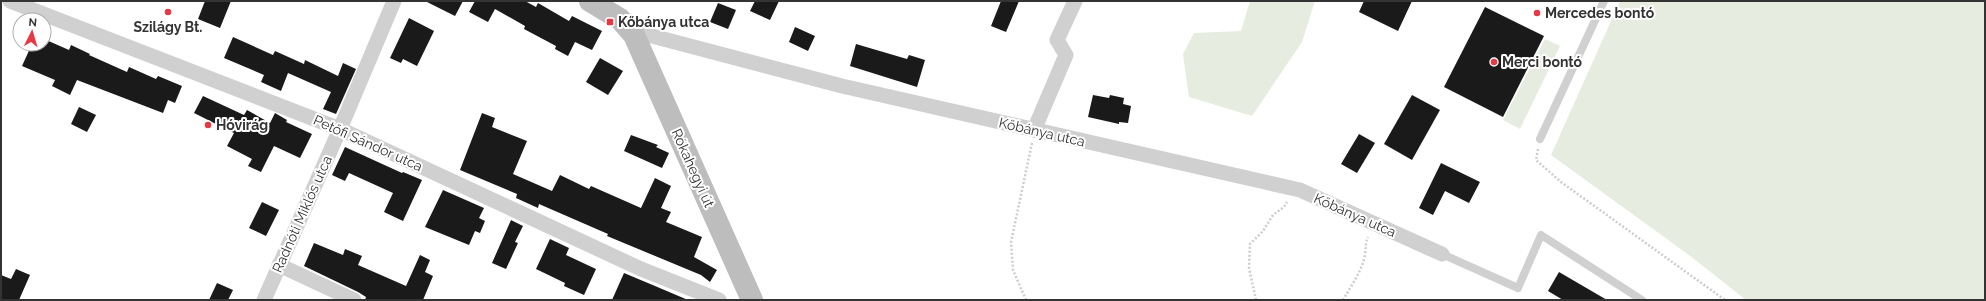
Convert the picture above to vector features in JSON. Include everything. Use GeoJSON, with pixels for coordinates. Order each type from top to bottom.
{"type":"FeatureCollection","features":[{"type":"Feature","properties":{"kind":"street","name":"Petőfi Sándor utca"},"geometry":{"type":"LineString","coordinates":[[10,1],[340,129],[641,269],[719,300]]}},
{"type":"Feature","properties":{"kind":"street","name":"Radnóti Miklós utca"},"geometry":{"type":"LineString","coordinates":[[264,300],[340,129],[394,1]]}},
{"type":"Feature","properties":{"kind":"street","name":"Rókahegyi út"},"geometry":{"type":"LineString","coordinates":[[590,1],[620,19],[634,35],[746,299]]}},
{"type":"Feature","properties":{"kind":"street"},"geometry":{"type":"LineString","coordinates":[[1034,130],[1066,55],[1057,40],[1075,1]]}},
{"type":"Feature","properties":{"kind":"street","name":"Kőbánya utca"},"geometry":{"type":"LineString","coordinates":[[634,35],[652,36],[842,86],[1300,190],[1442,254]]}},
{"type":"Feature","properties":{"kind":"street"},"geometry":{"type":"LineString","coordinates":[[279,265],[354,300]]}},
{"type":"Feature","properties":{"kind":"lane"},"geometry":{"type":"LineString","coordinates":[[1540,139],[1604,1]]}},
{"type":"Feature","properties":{"kind":"lane"},"geometry":{"type":"LineString","coordinates":[[1442,254],[1518,288],[1541,235],[1642,300]]}},
{"type":"Feature","properties":{"kind":"path"},"geometry":{"type":"LineString","coordinates":[[1026,300],[1013,270],[1011,242],[1034,130]]}},
{"type":"Feature","properties":{"kind":"path"},"geometry":{"type":"LineString","coordinates":[[1540,139],[1536,160],[1561,182],[1725,300]]}},
{"type":"Feature","properties":{"kind":"path"},"geometry":{"type":"LineString","coordinates":[[1256,300],[1249,268],[1250,244],[1262,231],[1273,215],[1284,207],[1292,196],[1292,188]]}},
{"type":"Feature","properties":{"kind":"path"},"geometry":{"type":"LineString","coordinates":[[1343,300],[1356,277],[1365,255],[1364,244],[1370,233],[1370,221]]}},
{"type":"Feature","properties":{"kind":"shaded area"},"geometry":{"type":"Polygon","coordinates":[[[1250,1],[1315,1],[1302,42],[1252,116],[1189,97],[1183,54],[1194,33],[1241,31],[1250,1]]]}},
{"type":"Feature","properties":{"kind":"shaded area"},"geometry":{"type":"Polygon","coordinates":[[[1620,1],[1985,1],[1985,300],[1746,300],[1689,255],[1551,155],[1620,1]]]}},
{"type":"Feature","properties":{"kind":"shaded area"},"geometry":{"type":"Polygon","coordinates":[[[1545,39],[1560,46],[1520,129],[1503,120],[1545,39]]]}},
{"type":"Feature","properties":{"kind":"building"},"geometry":{"type":"Polygon","coordinates":[[[205,1],[231,1],[220,28],[198,19],[205,1]]]}},
{"type":"Feature","properties":{"kind":"building"},"geometry":{"type":"Polygon","coordinates":[[[425,1],[463,1],[455,16],[425,1]]]}},
{"type":"Feature","properties":{"kind":"building"},"geometry":{"type":"Polygon","coordinates":[[[475,1],[525,1],[536,7],[538,3],[569,21],[572,16],[602,31],[592,50],[575,42],[568,56],[555,49],[556,46],[524,29],[525,26],[495,9],[488,22],[469,12],[475,1]]]}},
{"type":"Feature","properties":{"kind":"building"},"geometry":{"type":"Polygon","coordinates":[[[755,1],[779,1],[770,20],[750,11],[755,1]]]}},
{"type":"Feature","properties":{"kind":"building"},"geometry":{"type":"Polygon","coordinates":[[[1001,1],[1019,1],[1006,32],[991,26],[1001,1]]]}},
{"type":"Feature","properties":{"kind":"building"},"geometry":{"type":"Polygon","coordinates":[[[1364,1],[1412,1],[1398,31],[1359,12],[1364,1]]]}},
{"type":"Feature","properties":{"kind":"building"},"geometry":{"type":"Polygon","coordinates":[[[718,3],[736,10],[728,29],[710,22],[718,3]]]}},
{"type":"Feature","properties":{"kind":"building","name":"Merci bontó"},"geometry":{"type":"Polygon","coordinates":[[[1485,7],[1544,36],[1503,117],[1444,87],[1485,7]]]}},
{"type":"Feature","properties":{"kind":"building"},"geometry":{"type":"Polygon","coordinates":[[[409,18],[434,31],[417,66],[403,59],[401,63],[390,58],[409,18]]]}},
{"type":"Feature","properties":{"kind":"building"},"geometry":{"type":"Polygon","coordinates":[[[795,27],[815,36],[808,51],[789,42],[795,27]]]}},
{"type":"Feature","properties":{"kind":"building"},"geometry":{"type":"Polygon","coordinates":[[[233,37],[273,55],[275,51],[304,64],[305,60],[338,76],[343,63],[356,69],[336,114],[323,109],[331,92],[288,73],[281,91],[261,82],[264,75],[224,58],[233,37]]]}},
{"type":"Feature","properties":{"kind":"building"},"geometry":{"type":"Polygon","coordinates":[[[52,43],[69,50],[71,45],[127,72],[129,67],[156,79],[158,76],[182,86],[175,103],[168,100],[163,113],[77,80],[70,95],[52,86],[55,80],[22,66],[28,52],[52,52],[52,43]]]}},
{"type":"Feature","properties":{"kind":"building"},"geometry":{"type":"Polygon","coordinates":[[[856,44],[907,59],[909,55],[925,60],[917,87],[850,66],[856,44]]]}},
{"type":"Feature","properties":{"kind":"building"},"geometry":{"type":"Polygon","coordinates":[[[600,58],[623,71],[608,95],[586,82],[600,58]]]}},
{"type":"Feature","properties":{"kind":"building"},"geometry":{"type":"Polygon","coordinates":[[[1093,95],[1109,98],[1110,95],[1124,98],[1123,104],[1131,106],[1128,123],[1119,122],[1119,124],[1088,117],[1093,95]]]}},
{"type":"Feature","properties":{"kind":"building"},"geometry":{"type":"Polygon","coordinates":[[[1412,95],[1440,110],[1412,160],[1384,144],[1412,95]]]}},
{"type":"Feature","properties":{"kind":"building"},"geometry":{"type":"Polygon","coordinates":[[[203,96],[244,115],[247,110],[270,123],[275,113],[287,120],[286,122],[312,134],[300,158],[274,146],[261,172],[248,166],[252,159],[227,146],[234,133],[194,113],[203,96]]]}},
{"type":"Feature","properties":{"kind":"building"},"geometry":{"type":"Polygon","coordinates":[[[79,107],[96,115],[87,132],[71,124],[79,107]]]}},
{"type":"Feature","properties":{"kind":"building"},"geometry":{"type":"Polygon","coordinates":[[[482,113],[495,118],[492,127],[527,141],[513,174],[552,191],[560,175],[589,189],[591,186],[641,208],[655,178],[671,186],[661,208],[671,212],[666,222],[702,237],[694,257],[717,270],[710,282],[701,275],[607,236],[608,234],[539,204],[538,208],[516,198],[517,194],[460,170],[482,113]]]}},
{"type":"Feature","properties":{"kind":"building"},"geometry":{"type":"Polygon","coordinates":[[[1359,134],[1375,143],[1357,173],[1341,164],[1359,134]]]}},
{"type":"Feature","properties":{"kind":"building"},"geometry":{"type":"Polygon","coordinates":[[[631,135],[658,145],[656,147],[669,153],[662,168],[624,151],[631,135]]]}},
{"type":"Feature","properties":{"kind":"building"},"geometry":{"type":"Polygon","coordinates":[[[345,147],[402,173],[403,172],[422,180],[403,221],[384,212],[393,193],[349,173],[345,181],[332,175],[345,147]]]}},
{"type":"Feature","properties":{"kind":"building"},"geometry":{"type":"Polygon","coordinates":[[[1441,163],[1480,182],[1469,203],[1445,191],[1433,215],[1419,208],[1441,163]]]}},
{"type":"Feature","properties":{"kind":"building"},"geometry":{"type":"Polygon","coordinates":[[[443,190],[484,208],[479,218],[485,221],[480,233],[475,231],[469,245],[425,227],[443,190]]]}},
{"type":"Feature","properties":{"kind":"building"},"geometry":{"type":"Polygon","coordinates":[[[262,202],[279,210],[266,236],[249,228],[262,202]]]}},
{"type":"Feature","properties":{"kind":"building"},"geometry":{"type":"Polygon","coordinates":[[[511,220],[523,226],[515,242],[518,243],[506,269],[492,263],[511,220]]]}},
{"type":"Feature","properties":{"kind":"building"},"geometry":{"type":"Polygon","coordinates":[[[550,239],[569,248],[566,255],[596,269],[584,295],[564,286],[565,283],[536,269],[550,239]]]}},
{"type":"Feature","properties":{"kind":"building"},"geometry":{"type":"Polygon","coordinates":[[[314,243],[343,255],[345,249],[362,256],[358,265],[406,286],[420,255],[430,260],[425,272],[433,276],[423,300],[365,300],[366,297],[358,292],[304,266],[314,243]]]}},
{"type":"Feature","properties":{"kind":"building"},"geometry":{"type":"Polygon","coordinates":[[[16,269],[30,275],[19,300],[1,300],[1,275],[11,279],[16,269]]]}},
{"type":"Feature","properties":{"kind":"building"},"geometry":{"type":"Polygon","coordinates":[[[1559,272],[1607,300],[1563,300],[1548,291],[1559,272]]]}},
{"type":"Feature","properties":{"kind":"building"},"geometry":{"type":"Polygon","coordinates":[[[624,273],[655,286],[688,300],[612,300],[624,273]]]}},
{"type":"Feature","properties":{"kind":"building"},"geometry":{"type":"Polygon","coordinates":[[[217,283],[233,290],[228,300],[209,300],[217,283]]]}},
{"type":"Feature","properties":{"kind":"place","name":"Szilágy Bt."},"geometry":{"type":"Point","coordinates":[168,12]}},
{"type":"Feature","properties":{"kind":"place","name":"Mercedes bontó"},"geometry":{"type":"Point","coordinates":[1537,13]}},
{"type":"Feature","properties":{"kind":"place","name":"Kőbánya utca"},"geometry":{"type":"Point","coordinates":[610,22]}},
{"type":"Feature","properties":{"kind":"place","name":"Merci bontó"},"geometry":{"type":"Point","coordinates":[1494,62]}},
{"type":"Feature","properties":{"kind":"place","name":"Hóvirág"},"geometry":{"type":"Point","coordinates":[208,125]}}]}
